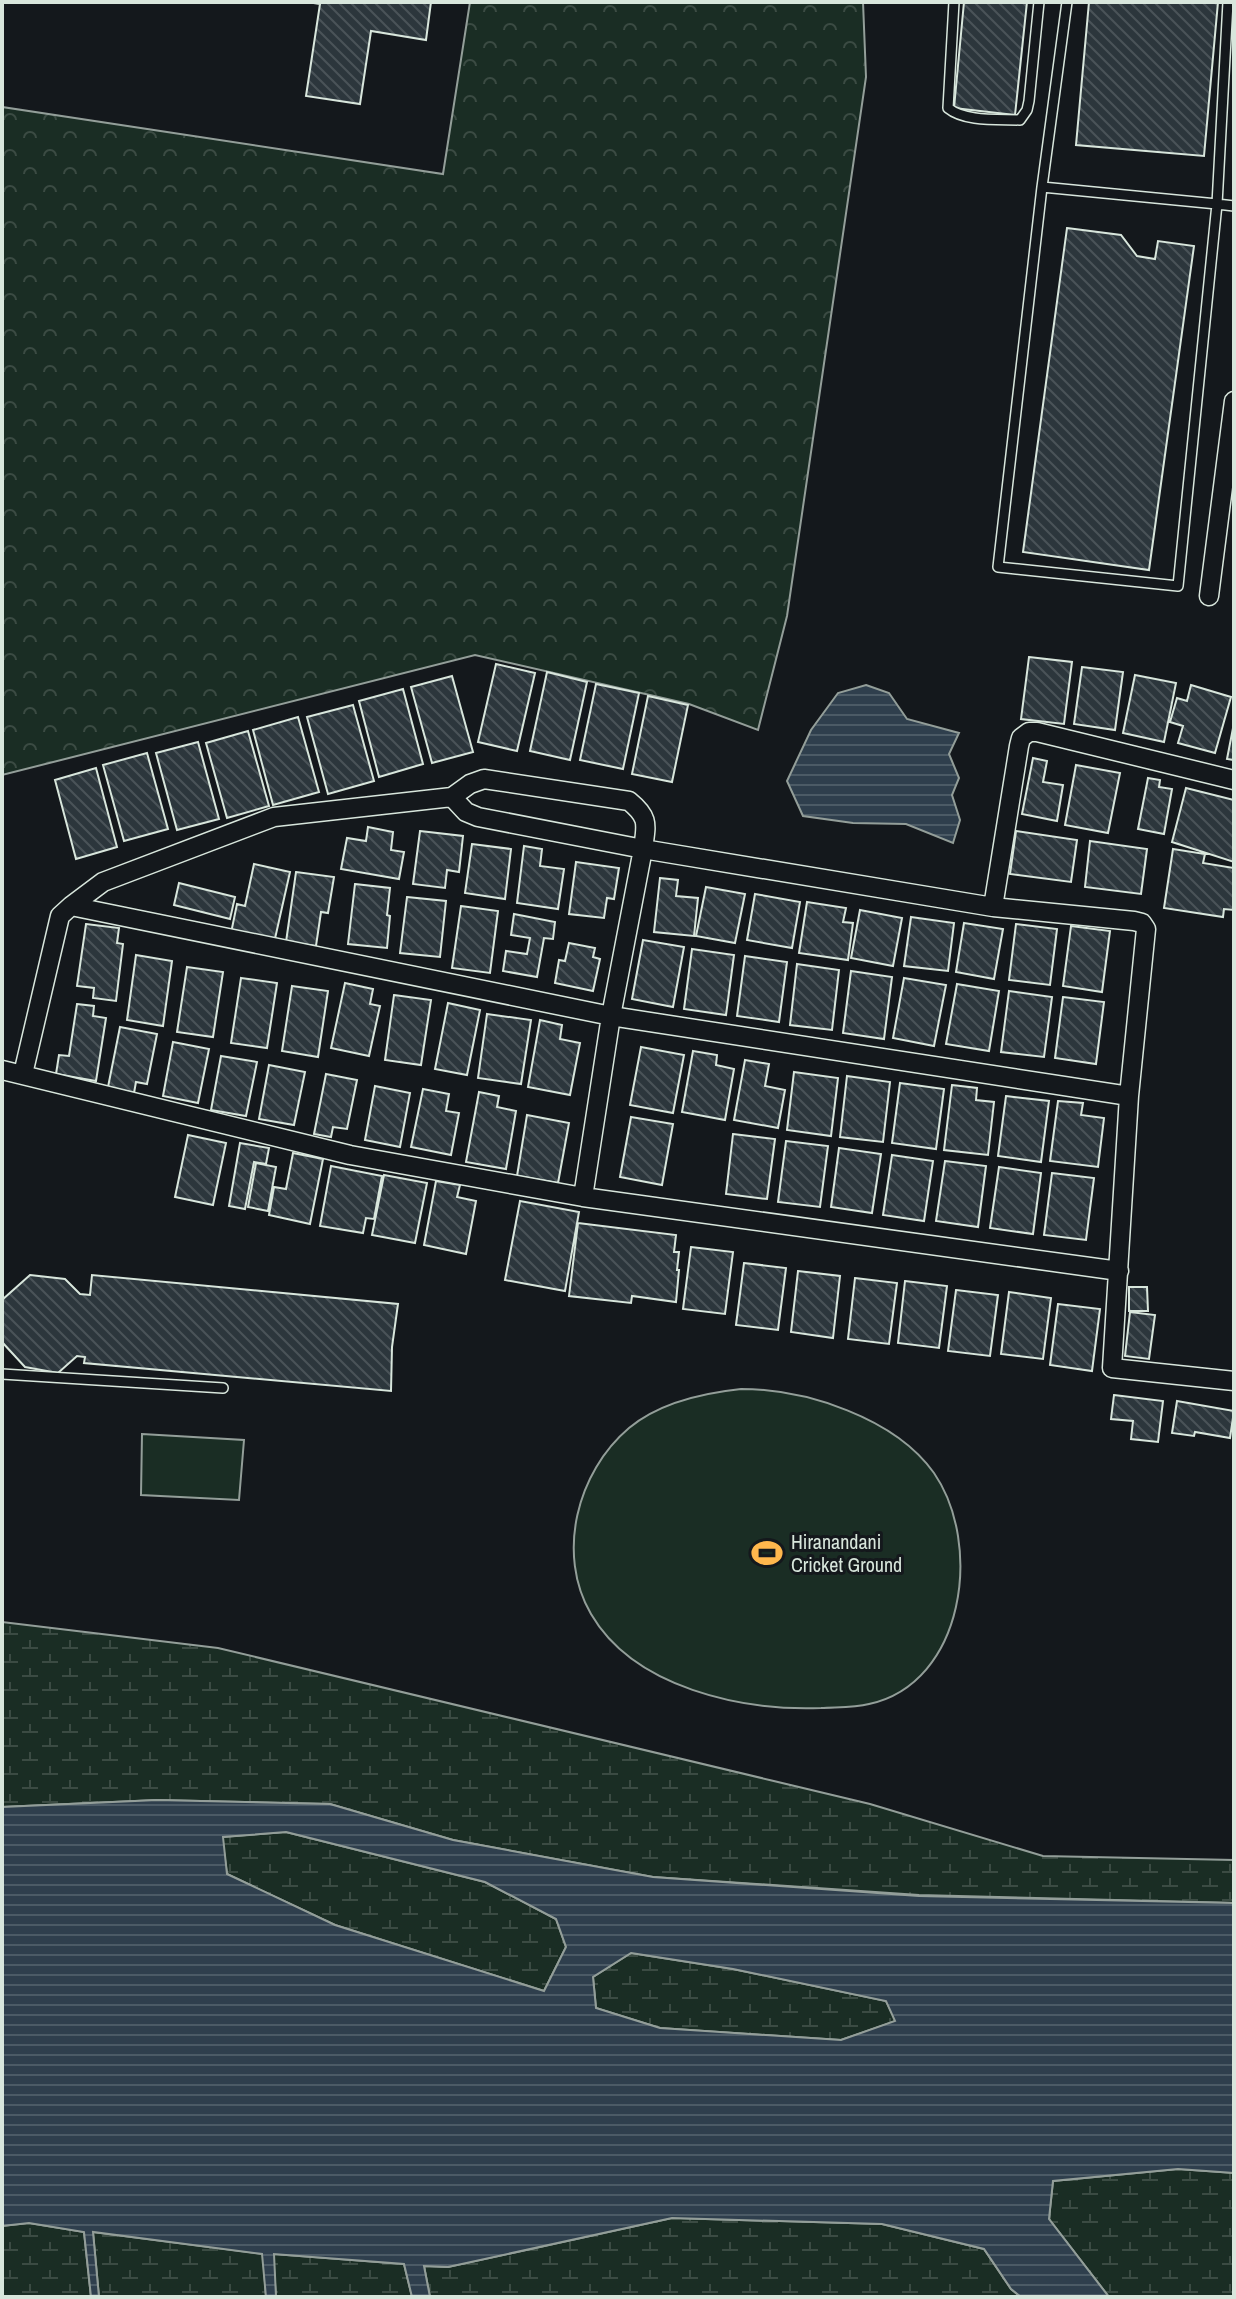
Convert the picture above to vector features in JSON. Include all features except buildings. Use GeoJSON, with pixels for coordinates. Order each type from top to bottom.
{"type":"FeatureCollection","features":[{"type":"Feature","properties":{"kind":"street"},"geometry":{"type":"LineString","coordinates":[[1209,596],[1234,401]]}},
{"type":"Feature","properties":{"kind":"street"},"geometry":{"type":"LineString","coordinates":[[993,907],[1019,746],[1021,738],[1029,732],[1234,780]]}},
{"type":"Feature","properties":{"kind":"street"},"geometry":{"type":"LineString","coordinates":[[23,1074],[60,916],[103,882],[274,817],[452,797],[470,784],[484,779],[629,801],[640,810],[647,823],[611,1016],[583,1197]]}},
{"type":"Feature","properties":{"kind":"street"},"geometry":{"type":"LineString","coordinates":[[452,797],[466,812],[478,817],[643,849],[993,907],[1142,923],[1146,929],[1129,1096],[1112,1368],[1234,1381]]}},
{"type":"Feature","properties":{"kind":"street"},"geometry":{"type":"LineString","coordinates":[[71,906],[611,1016],[1129,1096]]}},
{"type":"Feature","properties":{"kind":"street"},"geometry":{"type":"LineString","coordinates":[[2,1070],[350,1155],[583,1197],[1119,1271]]}},
{"type":"Feature","properties":{"kind":"lane"},"geometry":{"type":"LineString","coordinates":[[954,2],[948,108],[955,114],[1020,120],[1029,101],[1039,2]]}},
{"type":"Feature","properties":{"kind":"lane"},"geometry":{"type":"LineString","coordinates":[[1067,2],[998,567],[1178,586],[1217,204],[1228,2]]}},
{"type":"Feature","properties":{"kind":"lane"},"geometry":{"type":"LineString","coordinates":[[1042,187],[1234,206]]}},
{"type":"Feature","properties":{"kind":"lane"},"geometry":{"type":"LineString","coordinates":[[2,1374],[223,1388]]}},
{"type":"Feature","properties":{"kind":"green space"},"geometry":{"type":"Polygon","coordinates":[[[470,2],[863,2],[866,77],[787,616],[758,730],[689,704],[475,655],[2,775],[2,107],[443,174],[470,2]]]}},
{"type":"Feature","properties":{"kind":"green space","name":"Hiranandani Cricket Ground"},"geometry":{"type":"Polygon","coordinates":[[[741,1389],[793,1394],[847,1410],[897,1437],[934,1473],[949,1502],[958,1536],[960,1572],[956,1607],[945,1640],[927,1669],[901,1691],[869,1704],[845,1707],[790,1708],[725,1699],[692,1690],[634,1660],[610,1639],[591,1614],[580,1591],[574,1540],[577,1515],[596,1467],[629,1428],[654,1412],[712,1393],[741,1389]]]}},
{"type":"Feature","properties":{"kind":"green space"},"geometry":{"type":"Polygon","coordinates":[[[142,1434],[244,1440],[239,1500],[141,1495],[142,1434]]]}},
{"type":"Feature","properties":{"kind":"green space"},"geometry":{"type":"Polygon","coordinates":[[[2,1622],[218,1648],[870,1804],[1043,1856],[1234,1860],[1234,1903],[919,1895],[653,1877],[453,1840],[330,1804],[157,1800],[2,1807],[2,1622]]]}},
{"type":"Feature","properties":{"kind":"green space"},"geometry":{"type":"Polygon","coordinates":[[[286,1832],[485,1882],[556,1919],[566,1947],[544,1991],[335,1925],[227,1874],[222,1837],[286,1832]]]}},
{"type":"Feature","properties":{"kind":"green space"},"geometry":{"type":"Polygon","coordinates":[[[631,1953],[733,1969],[886,2001],[896,2021],[841,2040],[660,2028],[596,2008],[593,1977],[631,1953]]]}},
{"type":"Feature","properties":{"kind":"green space"},"geometry":{"type":"Polygon","coordinates":[[[1178,2169],[1234,2173],[1234,2297],[1109,2297],[1049,2219],[1053,2181],[1178,2169]]]}},
{"type":"Feature","properties":{"kind":"green space"},"geometry":{"type":"Polygon","coordinates":[[[672,2218],[882,2224],[984,2249],[1011,2289],[1021,2297],[430,2297],[424,2266],[448,2267],[672,2218]]]}},
{"type":"Feature","properties":{"kind":"green space"},"geometry":{"type":"Polygon","coordinates":[[[29,2223],[84,2232],[91,2297],[2,2297],[2,2226],[29,2223]]]}},
{"type":"Feature","properties":{"kind":"green space"},"geometry":{"type":"Polygon","coordinates":[[[93,2232],[263,2254],[266,2297],[99,2297],[93,2232]]]}},
{"type":"Feature","properties":{"kind":"green space"},"geometry":{"type":"Polygon","coordinates":[[[273,2254],[404,2264],[412,2297],[276,2297],[273,2254]]]}},
{"type":"Feature","properties":{"kind":"water"},"geometry":{"type":"Polygon","coordinates":[[[866,685],[889,693],[907,719],[959,733],[949,754],[959,778],[952,795],[960,820],[953,843],[906,824],[853,823],[803,816],[787,781],[811,730],[838,693],[866,685]]]}},
{"type":"Feature","properties":{"kind":"water"},"geometry":{"type":"Polygon","coordinates":[[[157,1800],[330,1804],[453,1840],[653,1877],[919,1896],[1234,1903],[1234,2173],[1178,2169],[1053,2181],[1049,2219],[1109,2297],[1021,2297],[1011,2289],[984,2249],[882,2224],[672,2218],[448,2267],[424,2266],[430,2297],[412,2297],[404,2264],[274,2254],[276,2297],[266,2297],[262,2254],[93,2232],[99,2297],[91,2297],[84,2232],[29,2223],[2,2226],[2,1807],[157,1800]],[[286,1832],[223,1837],[227,1874],[335,1925],[544,1991],[566,1947],[556,1919],[485,1882],[286,1832]],[[631,1953],[593,1977],[596,2008],[660,2028],[841,2040],[895,2021],[886,2001],[733,1969],[631,1953]]]}},
{"type":"Feature","properties":{"kind":"place","name":"Hiranandani Cricket Ground"},"geometry":{"type":"Point","coordinates":[767,1553]}}]}
